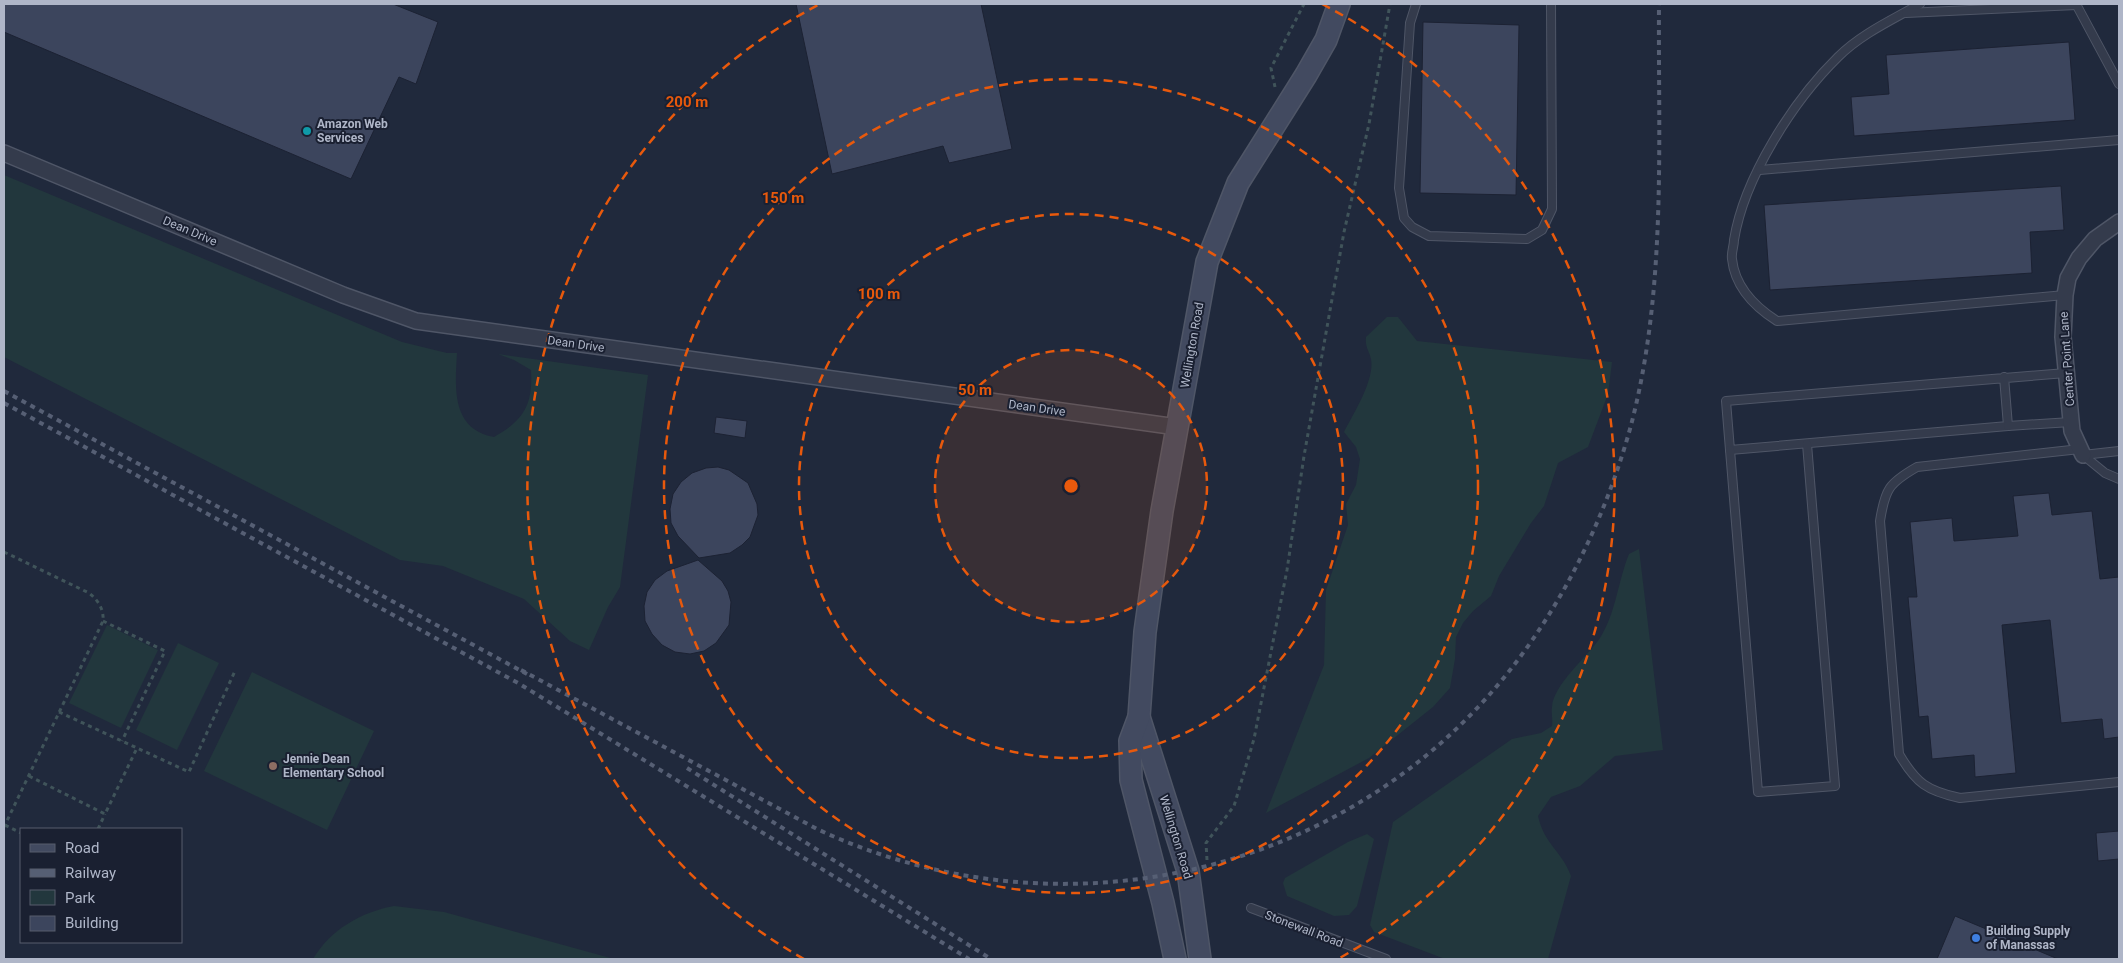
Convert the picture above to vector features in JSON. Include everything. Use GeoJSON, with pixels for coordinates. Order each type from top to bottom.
{"type":"FeatureCollection","features":[{"type":"Feature","properties":{"kind":"main road","name":"Wellington Road"},"geometry":{"type":"LineString","coordinates":[[1174,959],[1163,903],[1131,780],[1130,741],[1139,717],[1145,632],[1162,510],[1207,262],[1238,184],[1326,40],[1339,4]]}},
{"type":"Feature","properties":{"kind":"main road","name":"Wellington Road"},"geometry":{"type":"LineString","coordinates":[[1139,717],[1188,871],[1200,959]]}},
{"type":"Feature","properties":{"kind":"street","name":"Dean Drive"},"geometry":{"type":"LineString","coordinates":[[4,153],[343,295],[416,321],[1177,427]]}},
{"type":"Feature","properties":{"kind":"street","name":"Center Point Lane"},"geometry":{"type":"LineString","coordinates":[[2082,452],[2072,431],[2071,422],[2063,337],[2065,295],[2068,278],[2080,258],[2095,239],[2119,222]]}},
{"type":"Feature","properties":{"kind":"lane"},"geometry":{"type":"LineString","coordinates":[[1416,4],[1410,22],[1399,188],[1404,218],[1412,227],[1428,236],[1527,239],[1542,230],[1552,209],[1551,4]]}},
{"type":"Feature","properties":{"kind":"lane"},"geometry":{"type":"LineString","coordinates":[[1920,4],[1862,37],[1812,83],[1777,134],[1738,220],[1732,258],[1738,282],[1760,310],[1778,321],[2065,295]]}},
{"type":"Feature","properties":{"kind":"lane"},"geometry":{"type":"LineString","coordinates":[[1903,14],[2076,4],[2119,84]]}},
{"type":"Feature","properties":{"kind":"lane"},"geometry":{"type":"LineString","coordinates":[[1760,170],[2119,140]]}},
{"type":"Feature","properties":{"kind":"lane"},"geometry":{"type":"LineString","coordinates":[[1807,444],[1835,786],[1758,792],[1726,401],[2066,373]]}},
{"type":"Feature","properties":{"kind":"lane"},"geometry":{"type":"LineString","coordinates":[[2004,377],[2008,426]]}},
{"type":"Feature","properties":{"kind":"lane"},"geometry":{"type":"LineString","coordinates":[[1730,450],[2071,422]]}},
{"type":"Feature","properties":{"kind":"lane"},"geometry":{"type":"LineString","coordinates":[[2119,451],[2082,452],[1917,467],[1900,477],[1884,494],[1880,521],[1899,754],[1911,774],[1935,793],[1960,798],[2119,782]]}},
{"type":"Feature","properties":{"kind":"lane"},"geometry":{"type":"LineString","coordinates":[[2082,452],[2105,473],[2119,479]]}},
{"type":"Feature","properties":{"kind":"lane","name":"Stonewall Road"},"geometry":{"type":"LineString","coordinates":[[1251,908],[1386,959]]}},
{"type":"Feature","properties":{"kind":"path"},"geometry":{"type":"LineString","coordinates":[[1281,116],[1271,68],[1304,4]]}},
{"type":"Feature","properties":{"kind":"path"},"geometry":{"type":"LineString","coordinates":[[1207,862],[1206,843],[1234,806],[1254,739],[1287,570],[1304,456],[1344,232],[1369,124],[1390,4]]}},
{"type":"Feature","properties":{"kind":"path"},"geometry":{"type":"LineString","coordinates":[[4,552],[89,593],[97,599],[102,609],[103,621],[4,826],[20,833]]}},
{"type":"Feature","properties":{"kind":"path"},"geometry":{"type":"LineString","coordinates":[[103,621],[165,651],[122,741]]}},
{"type":"Feature","properties":{"kind":"path"},"geometry":{"type":"LineString","coordinates":[[59,712],[190,772],[235,671]]}},
{"type":"Feature","properties":{"kind":"path"},"geometry":{"type":"LineString","coordinates":[[99,828],[137,748]]}},
{"type":"Feature","properties":{"kind":"path"},"geometry":{"type":"LineString","coordinates":[[29,776],[106,814]]}},
{"type":"Feature","properties":{"kind":"green space"},"geometry":{"type":"Polygon","coordinates":[[[4,175],[402,342],[447,353],[457,353],[456,393],[459,405],[463,416],[480,433],[494,437],[504,431],[519,418],[528,402],[531,370],[514,360],[498,354],[648,375],[620,587],[608,607],[589,650],[570,641],[524,599],[443,566],[400,560],[4,357],[4,175]]]}},
{"type":"Feature","properties":{"kind":"green space"},"geometry":{"type":"Polygon","coordinates":[[[1387,317],[1398,317],[1417,341],[1612,362],[1608,394],[1588,447],[1558,463],[1544,506],[1531,523],[1499,576],[1491,596],[1473,611],[1463,623],[1456,637],[1455,659],[1450,688],[1433,707],[1369,758],[1266,813],[1324,665],[1326,590],[1348,525],[1346,504],[1356,485],[1360,459],[1356,447],[1344,432],[1367,387],[1370,377],[1371,359],[1366,337],[1387,317]]]}},
{"type":"Feature","properties":{"kind":"green space"},"geometry":{"type":"Polygon","coordinates":[[[1639,549],[1663,750],[1615,756],[1580,786],[1551,797],[1538,816],[1544,834],[1563,860],[1571,876],[1548,959],[1445,959],[1374,932],[1370,925],[1393,822],[1512,739],[1541,733],[1552,726],[1552,707],[1558,689],[1600,638],[1610,618],[1629,554],[1639,549]]]}},
{"type":"Feature","properties":{"kind":"green space"},"geometry":{"type":"Polygon","coordinates":[[[107,625],[158,650],[121,728],[69,703],[107,625]]]}},
{"type":"Feature","properties":{"kind":"green space"},"geometry":{"type":"Polygon","coordinates":[[[178,643],[219,663],[177,750],[136,730],[178,643]]]}},
{"type":"Feature","properties":{"kind":"green space"},"geometry":{"type":"Polygon","coordinates":[[[252,672],[374,731],[327,830],[204,771],[252,672]]]}},
{"type":"Feature","properties":{"kind":"green space"},"geometry":{"type":"Polygon","coordinates":[[[1367,834],[1374,839],[1357,906],[1349,915],[1334,916],[1287,896],[1283,883],[1285,878],[1348,842],[1367,834]]]}},
{"type":"Feature","properties":{"kind":"green space"},"geometry":{"type":"Polygon","coordinates":[[[394,906],[444,912],[614,959],[313,959],[328,939],[337,931],[358,918],[394,906]]]}},
{"type":"Feature","properties":{"kind":"building","name":"Amazon Web Services"},"geometry":{"type":"Polygon","coordinates":[[[4,4],[393,4],[438,22],[416,84],[399,77],[351,179],[4,32],[4,4]]]}},
{"type":"Feature","properties":{"kind":"building"},"geometry":{"type":"Polygon","coordinates":[[[796,4],[981,4],[1012,149],[949,163],[943,146],[832,174],[796,4]]]}},
{"type":"Feature","properties":{"kind":"building"},"geometry":{"type":"Polygon","coordinates":[[[1423,22],[1519,25],[1516,195],[1420,193],[1423,22]]]}},
{"type":"Feature","properties":{"kind":"building"},"geometry":{"type":"Polygon","coordinates":[[[2069,42],[2075,120],[1854,136],[1851,97],[1889,94],[1886,55],[2069,42]]]}},
{"type":"Feature","properties":{"kind":"building"},"geometry":{"type":"Polygon","coordinates":[[[2061,186],[2064,230],[2030,232],[2032,273],[1770,290],[1764,205],[2061,186]]]}},
{"type":"Feature","properties":{"kind":"building"},"geometry":{"type":"Polygon","coordinates":[[[716,417],[747,421],[745,438],[714,433],[716,417]]]}},
{"type":"Feature","properties":{"kind":"building"},"geometry":{"type":"Polygon","coordinates":[[[718,467],[729,470],[748,483],[757,504],[758,515],[750,537],[742,545],[730,553],[699,558],[678,536],[671,523],[670,509],[673,494],[681,482],[692,473],[706,468],[718,467]]]}},
{"type":"Feature","properties":{"kind":"building"},"geometry":{"type":"Polygon","coordinates":[[[2049,493],[2052,515],[2092,511],[2100,579],[2119,577],[2119,737],[2104,739],[2102,719],[2061,723],[2050,620],[2002,625],[2016,773],[1975,777],[1974,755],[1932,759],[1928,716],[1919,717],[1908,597],[1917,597],[1910,522],[1952,518],[1954,541],[2018,536],[2013,496],[2049,493]]]}},
{"type":"Feature","properties":{"kind":"building"},"geometry":{"type":"Polygon","coordinates":[[[698,560],[722,581],[728,591],[731,602],[729,625],[716,643],[704,651],[690,654],[675,652],[662,645],[652,634],[645,621],[644,606],[647,592],[655,580],[667,571],[698,560]]]}},
{"type":"Feature","properties":{"kind":"building"},"geometry":{"type":"Polygon","coordinates":[[[2119,831],[2119,859],[2098,861],[2096,833],[2119,831]]]}},
{"type":"Feature","properties":{"kind":"building","name":"Building Supply of Manassas"},"geometry":{"type":"Polygon","coordinates":[[[1955,916],[2058,959],[1937,959],[1955,916]]]}},
{"type":"Feature","properties":{"kind":"railway"},"geometry":{"type":"LineString","coordinates":[[521,670],[817,829],[903,861],[991,879],[1081,884],[1169,874],[1255,851],[1337,816],[1412,767],[1480,705],[1506,675],[1552,610],[1589,540],[1605,503],[1630,429],[1642,377],[1650,324],[1658,218],[1659,4]]}},
{"type":"Feature","properties":{"kind":"railway"},"geometry":{"type":"LineString","coordinates":[[4,391],[527,674]]}},
{"type":"Feature","properties":{"kind":"railway"},"geometry":{"type":"LineString","coordinates":[[4,403],[518,683],[969,959]]}},
{"type":"Feature","properties":{"kind":"railway"},"geometry":{"type":"LineString","coordinates":[[687,768],[991,959]]}},
{"type":"Feature","properties":{"kind":"place","name":"Amazon Web Services"},"geometry":{"type":"Point","coordinates":[307,131]}},
{"type":"Feature","properties":{"kind":"place","name":"Jennie Dean Elementary School"},"geometry":{"type":"Point","coordinates":[273,766]}},
{"type":"Feature","properties":{"kind":"place","name":"Building Supply of Manassas"},"geometry":{"type":"Point","coordinates":[1976,938]}}]}
